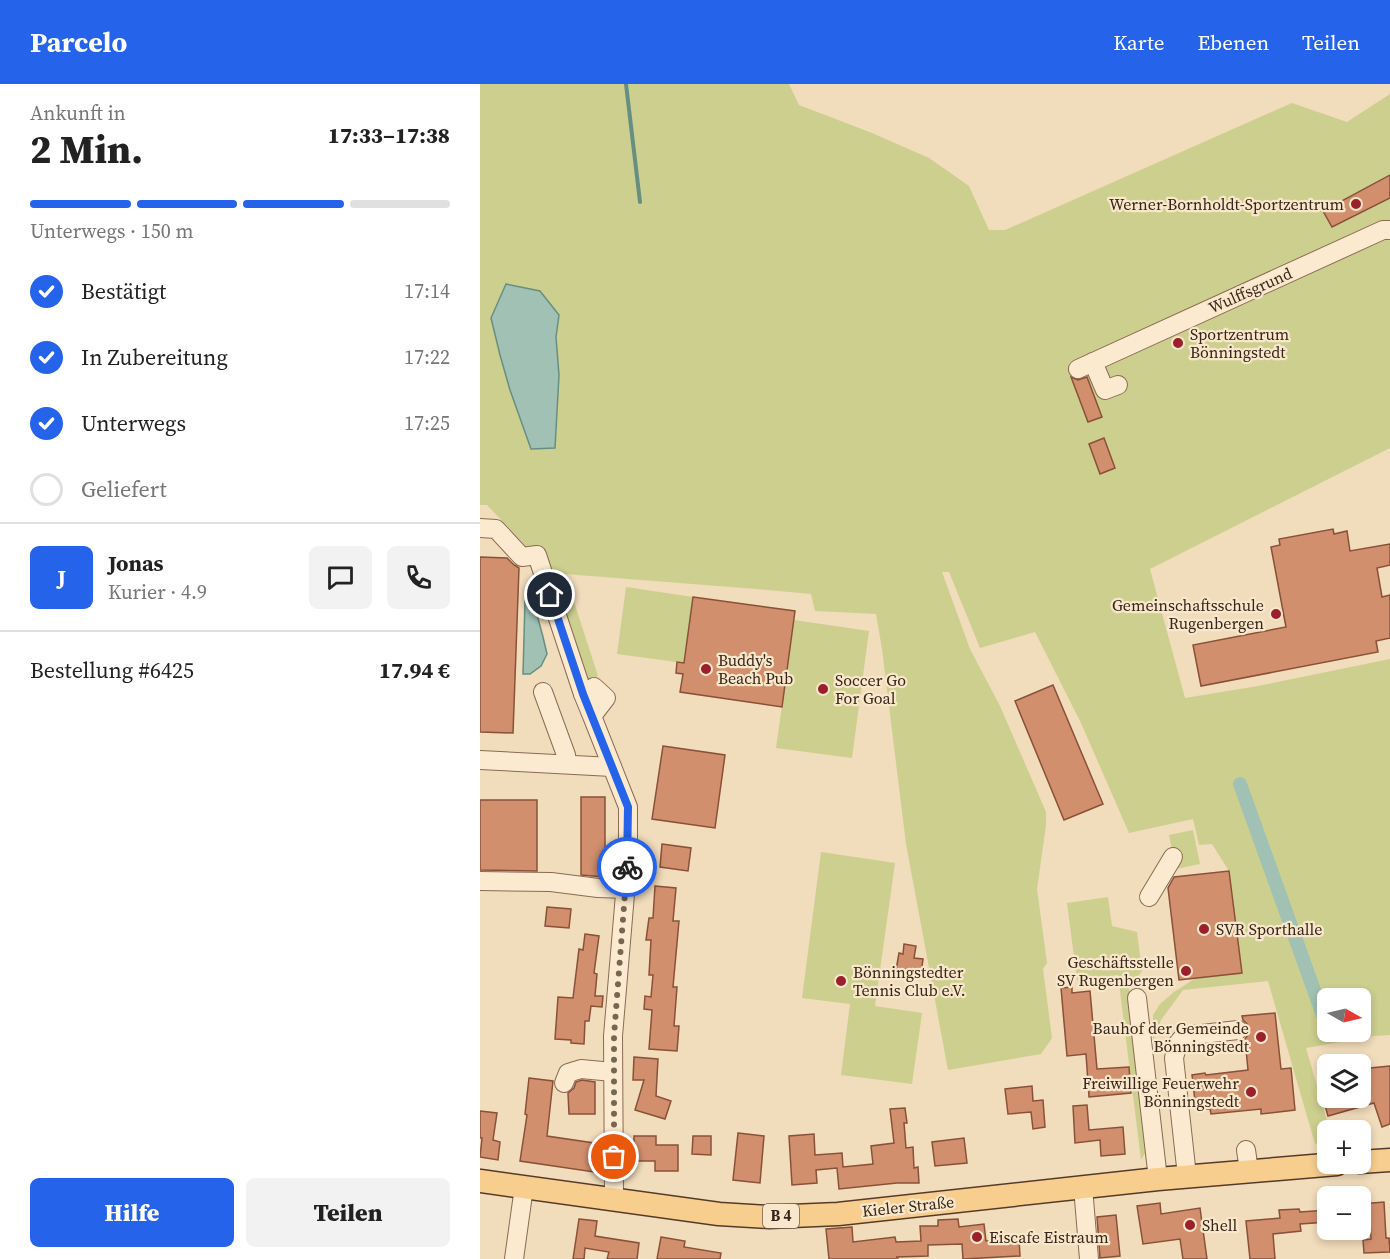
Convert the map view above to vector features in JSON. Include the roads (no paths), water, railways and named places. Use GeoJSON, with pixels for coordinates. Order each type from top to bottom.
{"type":"FeatureCollection","features":[{"type":"Feature","properties":{"kind":"main road","name":"Kieler Straße"},"geometry":{"type":"LineString","coordinates":[[480,1181],[718,1214],[769,1217],[838,1214],[1187,1176],[1248,1160],[1317,1163]]}},
{"type":"Feature","properties":{"kind":"main road"},"geometry":{"type":"LineString","coordinates":[[1371,1161],[1390,1160]]}},
{"type":"Feature","properties":{"kind":"street","name":"Wulffsgrund"},"geometry":{"type":"LineString","coordinates":[[1118,385],[1105,390],[1085,365],[1383,230],[1390,230]]}},
{"type":"Feature","properties":{"kind":"street"},"geometry":{"type":"LineString","coordinates":[[480,528],[496,529],[522,557],[537,555],[583,694],[594,687],[606,698],[592,716],[628,807],[628,859],[614,1036],[614,1199]]}},
{"type":"Feature","properties":{"kind":"street"},"geometry":{"type":"LineString","coordinates":[[543,692],[566,755],[567,764]]}},
{"type":"Feature","properties":{"kind":"street"},"geometry":{"type":"LineString","coordinates":[[480,760],[612,767]]}},
{"type":"Feature","properties":{"kind":"street"},"geometry":{"type":"LineString","coordinates":[[1149,897],[1173,857]]}},
{"type":"Feature","properties":{"kind":"street"},"geometry":{"type":"LineString","coordinates":[[480,881],[551,882],[625,890]]}},
{"type":"Feature","properties":{"kind":"street"},"geometry":{"type":"LineString","coordinates":[[1137,998],[1158,1179]]}},
{"type":"Feature","properties":{"kind":"street"},"geometry":{"type":"LineString","coordinates":[[1187,1176],[1174,1058],[1178,1043],[1184,1036],[1238,1030]]}},
{"type":"Feature","properties":{"kind":"street"},"geometry":{"type":"LineString","coordinates":[[564,1083],[568,1073],[581,1070],[613,1072]]}},
{"type":"Feature","properties":{"kind":"street"},"geometry":{"type":"LineString","coordinates":[[514,1259],[524,1187]]}},
{"type":"Feature","properties":{"kind":"street"},"geometry":{"type":"LineString","coordinates":[[1083,1187],[1089,1259]]}},
{"type":"Feature","properties":{"kind":"waterway"},"geometry":{"type":"LineString","coordinates":[[626,84],[640,202]]}},
{"type":"Feature","properties":{"kind":"waterway"},"geometry":{"type":"LineString","coordinates":[[1240,784],[1317,998]]}},
{"type":"Feature","properties":{"kind":"place","name":"Werner-Bornholdt-Sportzentrum"},"geometry":{"type":"Point","coordinates":[1356,204]}},
{"type":"Feature","properties":{"kind":"place","name":"Sportzentrum Bönningstedt"},"geometry":{"type":"Point","coordinates":[1178,343]}},
{"type":"Feature","properties":{"kind":"place","name":"Gemeinschaftsschule Rugenbergen"},"geometry":{"type":"Point","coordinates":[1276,614]}},
{"type":"Feature","properties":{"kind":"place","name":"Buddy's Beach Pub"},"geometry":{"type":"Point","coordinates":[706,669]}},
{"type":"Feature","properties":{"kind":"place","name":"Soccer Go For Goal"},"geometry":{"type":"Point","coordinates":[823,689]}},
{"type":"Feature","properties":{"kind":"place","name":"SVR Sporthalle"},"geometry":{"type":"Point","coordinates":[1204,929]}},
{"type":"Feature","properties":{"kind":"place","name":"Geschäftsstelle SV Rugenbergen"},"geometry":{"type":"Point","coordinates":[1186,971]}},
{"type":"Feature","properties":{"kind":"place","name":"Bönningstedter Tennis Club e.V."},"geometry":{"type":"Point","coordinates":[841,981]}},
{"type":"Feature","properties":{"kind":"place","name":"Bauhof der Gemeinde Bönningstedt"},"geometry":{"type":"Point","coordinates":[1261,1037]}},
{"type":"Feature","properties":{"kind":"place","name":"Freiwillige Feuerwehr Bönningstedt"},"geometry":{"type":"Point","coordinates":[1251,1092]}},
{"type":"Feature","properties":{"kind":"place","name":"Shell"},"geometry":{"type":"Point","coordinates":[1190,1225]}},
{"type":"Feature","properties":{"kind":"place","name":"Eiscafe Eistraum"},"geometry":{"type":"Point","coordinates":[977,1237]}}]}
